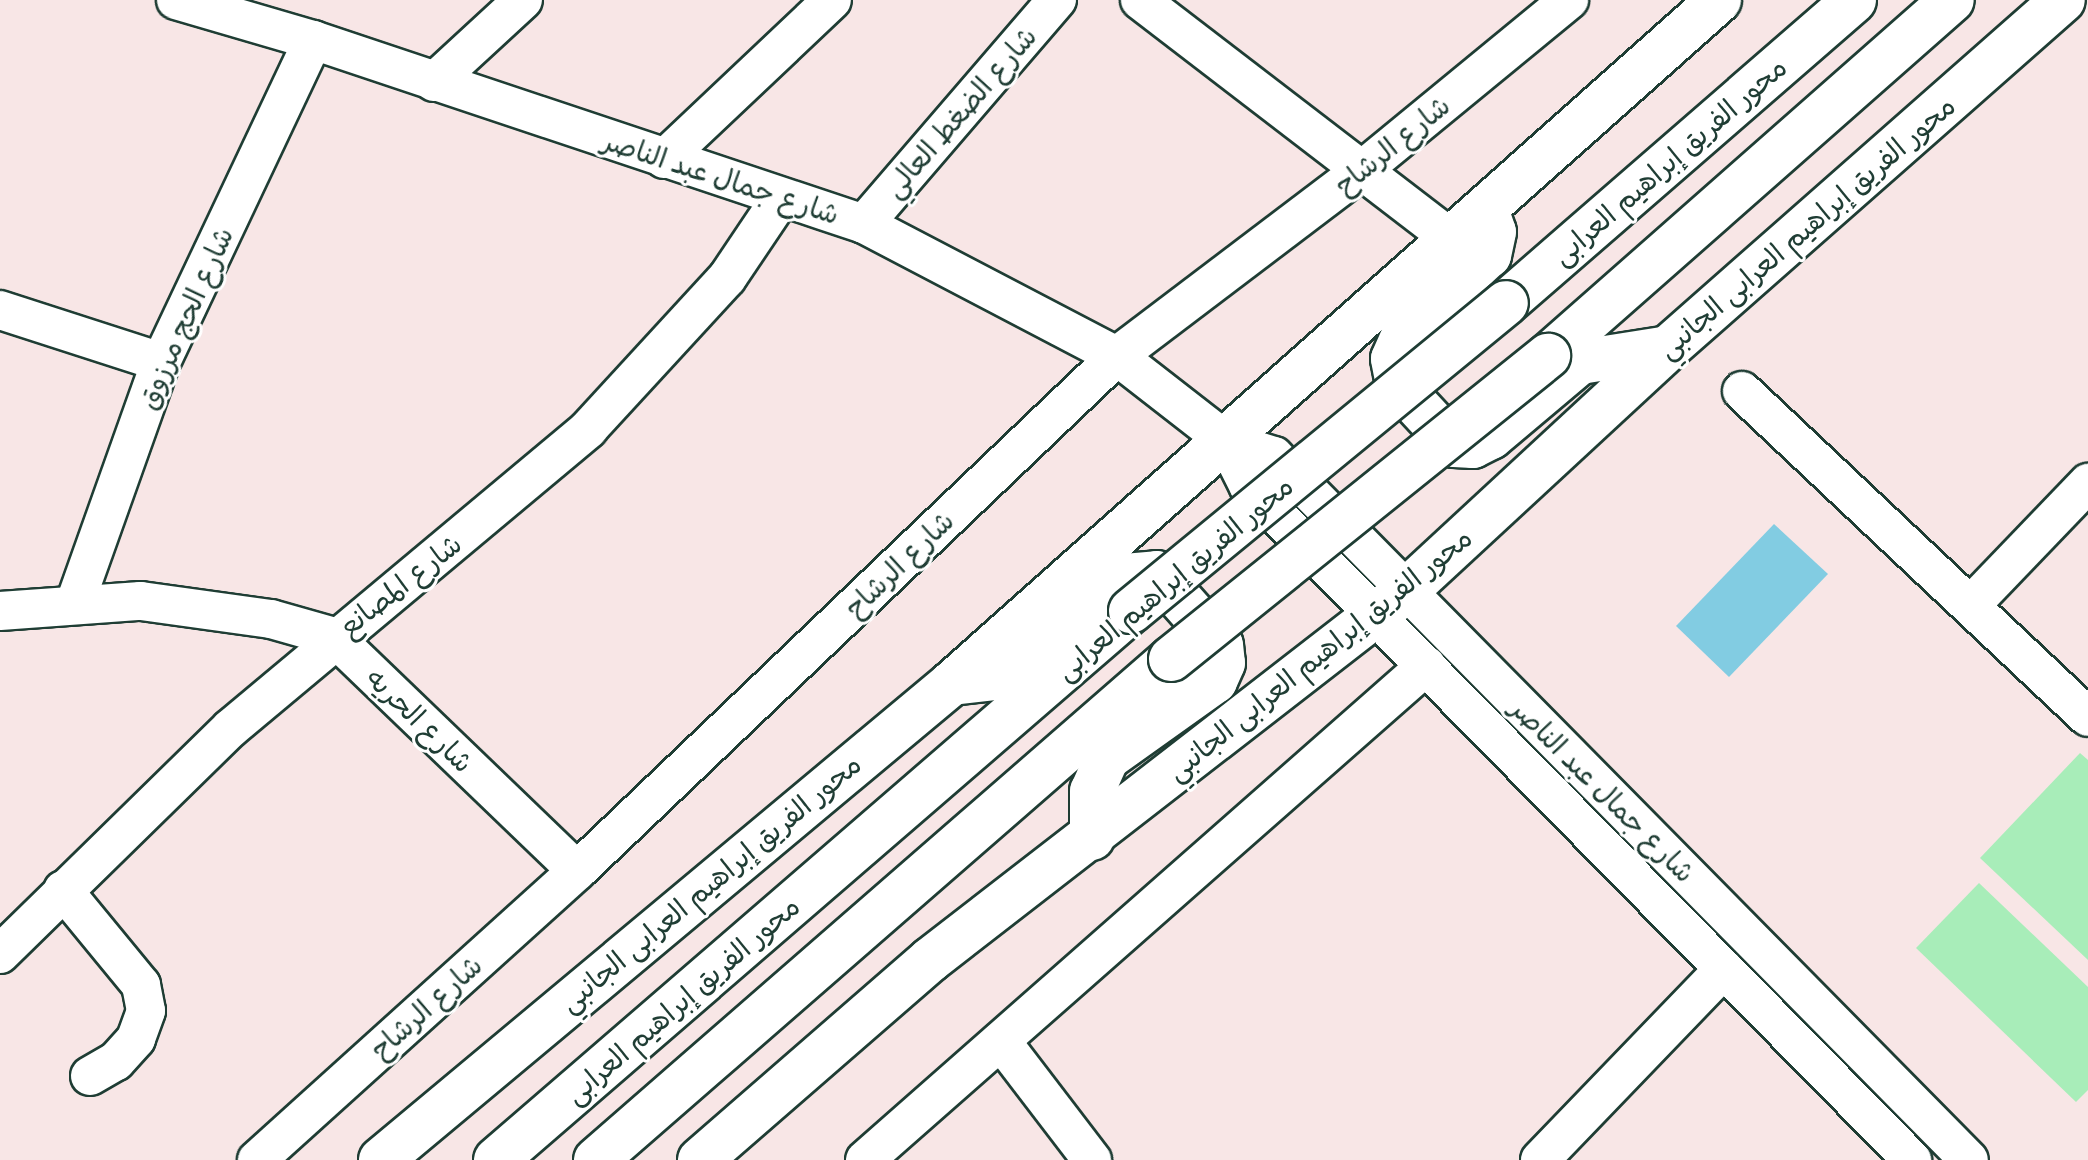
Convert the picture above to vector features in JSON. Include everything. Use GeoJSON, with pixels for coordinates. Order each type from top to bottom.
{"type":"FeatureCollection","features":[{"type":"Feature","properties":{"kind":"street","name":"شارع جمال عبد الناصر"},"geometry":{"type":"LineString","coordinates":[[176,0],[313,40],[780,199],[864,224],[1117,356],[1226,441],[1274,456],[1391,603],[1969,1160]]}},
{"type":"Feature","properties":{"kind":"street"},"geometry":{"type":"LineString","coordinates":[[434,82],[523,0]]}},
{"type":"Feature","properties":{"kind":"street"},"geometry":{"type":"LineString","coordinates":[[664,159],[832,0]]}},
{"type":"Feature","properties":{"kind":"street","name":"شارع الضغط العالي"},"geometry":{"type":"LineString","coordinates":[[864,224],[1057,0]]}},
{"type":"Feature","properties":{"kind":"street"},"geometry":{"type":"LineString","coordinates":[[1140,0],[1452,239]]}},
{"type":"Feature","properties":{"kind":"street","name":"شارع الرشاح"},"geometry":{"type":"LineString","coordinates":[[257,1160],[577,871],[1117,356],[1362,170],[1569,0]]}},
{"type":"Feature","properties":{"kind":"street","name":"محور الفريق إبراهيم العرابى الجانبي"},"geometry":{"type":"LineString","coordinates":[[381,1160],[952,683],[1719,0]]}},
{"type":"Feature","properties":{"kind":"street","name":"محور الفريق إبراهيم العرابى"},"geometry":{"type":"LineString","coordinates":[[496,1160],[1131,611],[1506,303],[1854,0]]}},
{"type":"Feature","properties":{"kind":"street"},"geometry":{"type":"LineString","coordinates":[[596,1160],[1171,659],[1548,356],[1952,0]]}},
{"type":"Feature","properties":{"kind":"street","name":"محور الفريق إبراهيم العرابى الجانبي"},"geometry":{"type":"LineString","coordinates":[[700,1160],[930,960],[1092,838],[1391,603],[1668,348],[2063,0]]}},
{"type":"Feature","properties":{"kind":"street","name":"شارع الحج مرزوق"},"geometry":{"type":"LineString","coordinates":[[75,603],[161,362],[313,40]]}},
{"type":"Feature","properties":{"kind":"street","name":"شارع المصانع"},"geometry":{"type":"LineString","coordinates":[[0,954],[63,890],[334,637],[511,497],[588,429],[727,278],[780,199]]}},
{"type":"Feature","properties":{"kind":"street"},"geometry":{"type":"LineString","coordinates":[[1486,209],[1494,232],[1489,255],[1404,334],[1393,359],[1398,385],[1454,445],[1473,446],[1491,437],[1580,362],[1668,348]]}},
{"type":"Feature","properties":{"kind":"street"},"geometry":{"type":"LineString","coordinates":[[0,310],[161,362]]}},
{"type":"Feature","properties":{"kind":"street"},"geometry":{"type":"LineString","coordinates":[[1742,391],[1972,604],[2088,717]]}},
{"type":"Feature","properties":{"kind":"street"},"geometry":{"type":"LineString","coordinates":[[1972,604],[2088,483]]}},
{"type":"Feature","properties":{"kind":"street"},"geometry":{"type":"LineString","coordinates":[[952,683],[1005,677],[1125,576],[1157,573],[1221,645],[1223,663],[1215,681],[1107,758],[1092,791],[1092,838]]}},
{"type":"Feature","properties":{"kind":"street"},"geometry":{"type":"LineString","coordinates":[[0,611],[75,603],[206,607],[334,637]]}},
{"type":"Feature","properties":{"kind":"street","name":"شارع جمال عبد الناصر"},"geometry":{"type":"LineString","coordinates":[[1391,603],[1426,666],[1912,1160]]}},
{"type":"Feature","properties":{"kind":"street","name":"شارع الحريه"},"geometry":{"type":"LineString","coordinates":[[334,637],[577,871]]}},
{"type":"Feature","properties":{"kind":"street"},"geometry":{"type":"LineString","coordinates":[[865,1160],[1426,666]]}},
{"type":"Feature","properties":{"kind":"street"},"geometry":{"type":"LineString","coordinates":[[63,890],[141,985],[146,1011],[136,1039],[116,1061],[90,1076]]}},
{"type":"Feature","properties":{"kind":"street"},"geometry":{"type":"LineString","coordinates":[[1540,1160],[1724,969]]}},
{"type":"Feature","properties":{"kind":"street"},"geometry":{"type":"LineString","coordinates":[[1001,1041],[1092,1160]]}},
{"type":"Feature","properties":{"kind":"green space"},"geometry":{"type":"Polygon","coordinates":[[[2080,753],[2088,760],[2088,960],[1980,858],[2080,753]]]}},
{"type":"Feature","properties":{"kind":"green space"},"geometry":{"type":"Polygon","coordinates":[[[1979,883],[2088,987],[2088,1090],[2076,1102],[1916,948],[1979,883]]]}},
{"type":"Feature","properties":{"kind":"water"},"geometry":{"type":"Polygon","coordinates":[[[1774,524],[1828,574],[1729,677],[1676,626],[1774,524]]]}}]}
